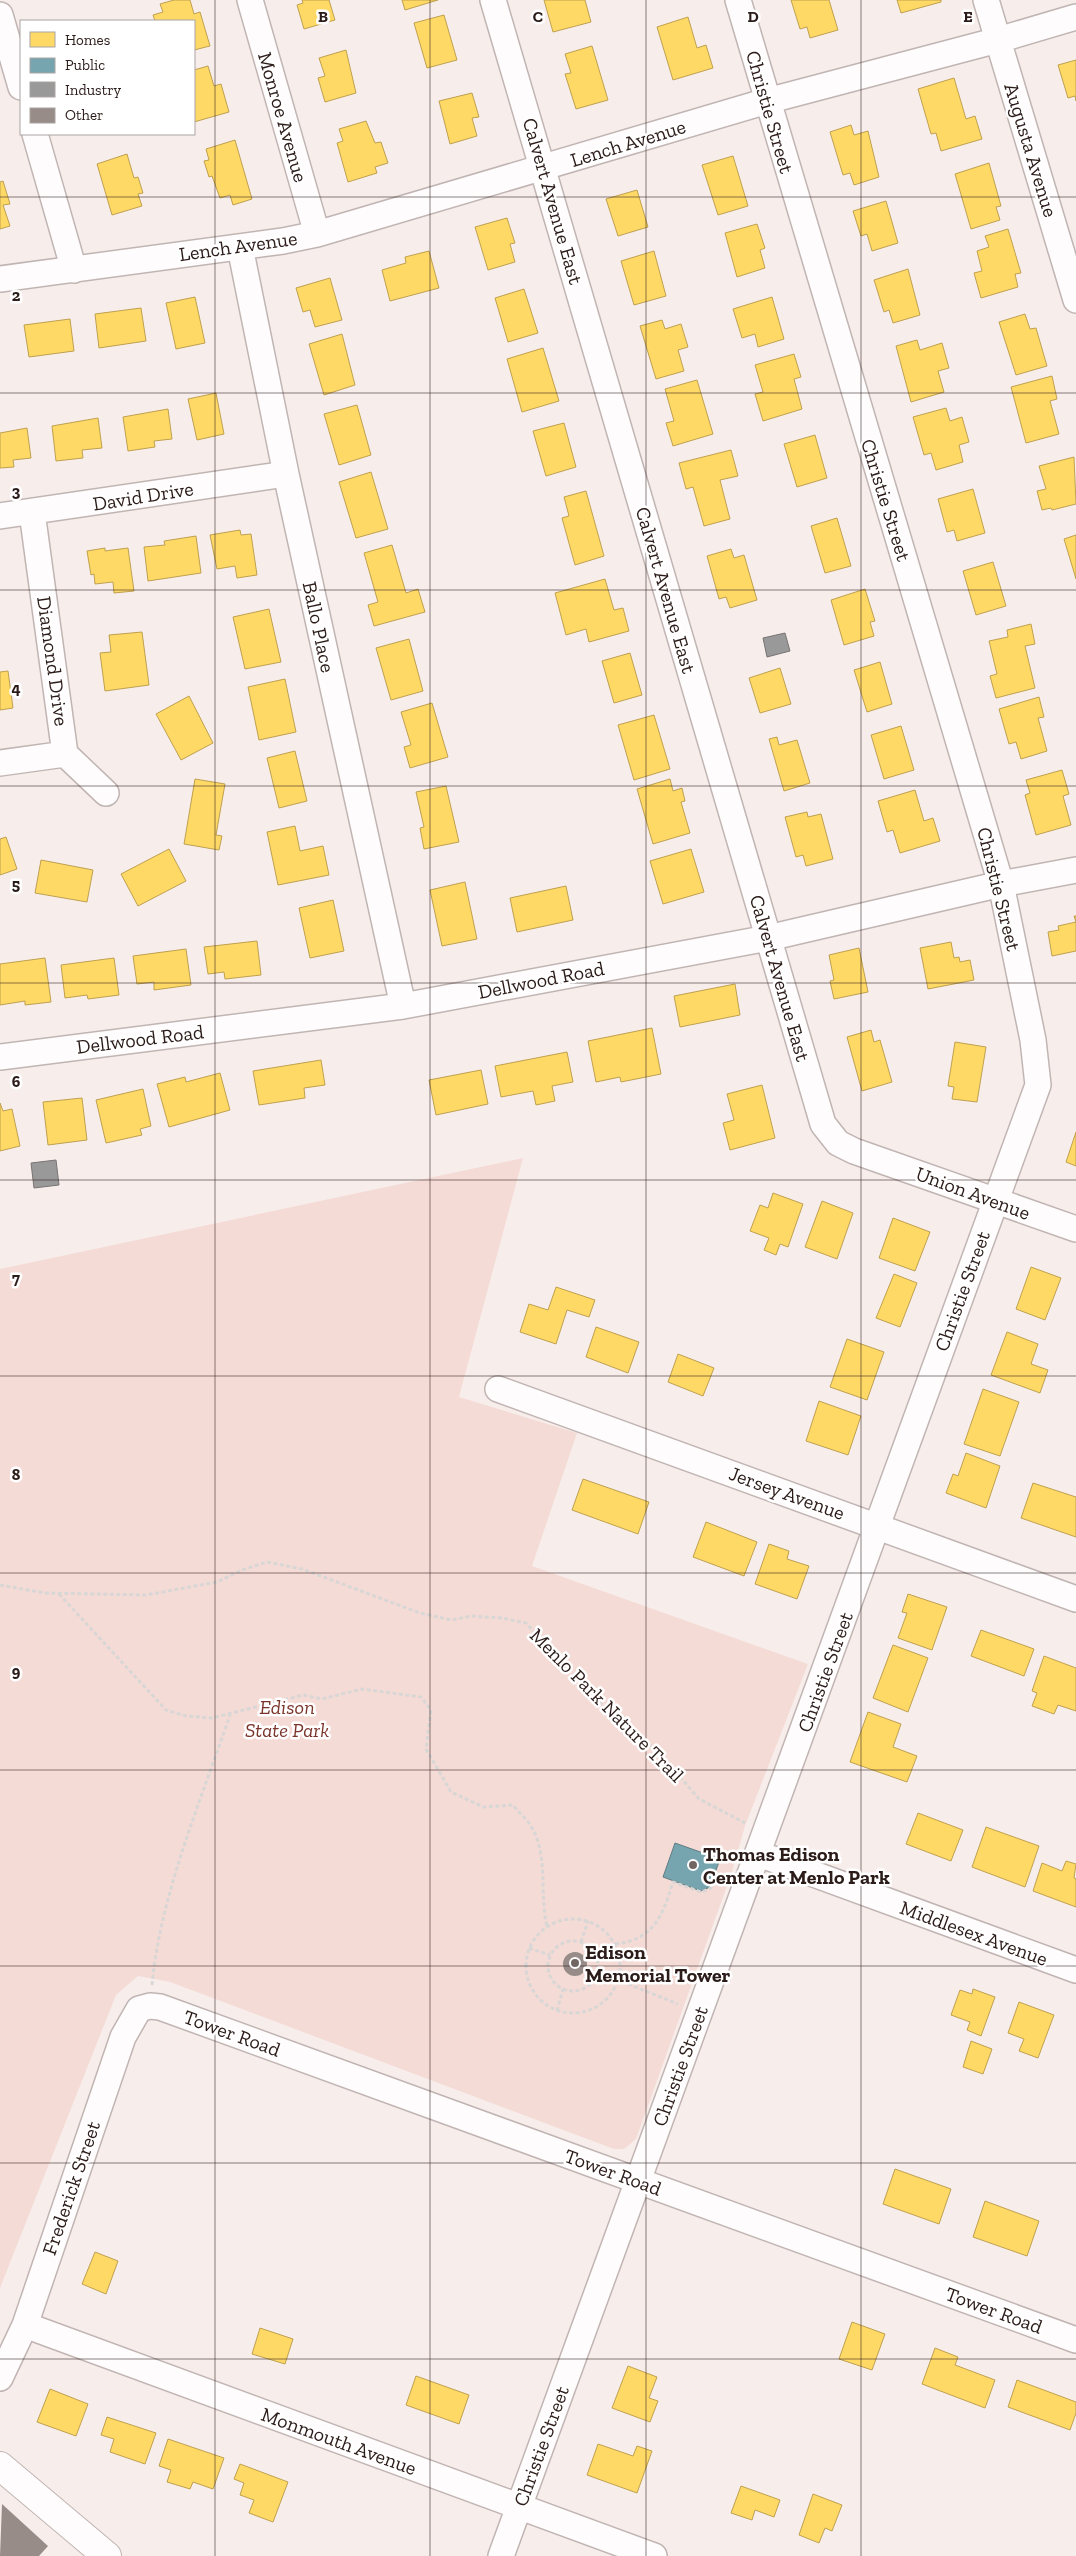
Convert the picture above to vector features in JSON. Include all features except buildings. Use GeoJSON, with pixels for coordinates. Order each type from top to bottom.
{"type":"FeatureCollection","features":[{"type":"Feature","properties":{"kind":"main road"},"geometry":{"type":"LineString","coordinates":[[0,2466],[106,2556]]}},
{"type":"Feature","properties":{"kind":"street","name":"Monroe Avenue"},"geometry":{"type":"LineString","coordinates":[[250,0],[317,234]]}},
{"type":"Feature","properties":{"kind":"street","name":"Calvert Avenue East"},"geometry":{"type":"LineString","coordinates":[[493,0],[544,168],[823,1124],[838,1143],[869,1156]]}},
{"type":"Feature","properties":{"kind":"street","name":"Christie Street"},"geometry":{"type":"LineString","coordinates":[[502,2556],[637,2181],[763,1843],[1038,1085],[1038,1073],[1001,884],[738,0]]}},
{"type":"Feature","properties":{"kind":"street","name":"Augusta Avenue"},"geometry":{"type":"LineString","coordinates":[[986,0],[1076,300]]}},
{"type":"Feature","properties":{"kind":"street"},"geometry":{"type":"LineString","coordinates":[[0,15],[20,85]]}},
{"type":"Feature","properties":{"kind":"street","name":"Lench Avenue"},"geometry":{"type":"LineString","coordinates":[[0,279],[317,234],[544,168],[767,100],[998,40],[1076,17]]}},
{"type":"Feature","properties":{"kind":"street"},"geometry":{"type":"LineString","coordinates":[[35,135],[74,270]]}},
{"type":"Feature","properties":{"kind":"street","name":"Ballo Place"},"geometry":{"type":"LineString","coordinates":[[240,246],[286,474],[403,1006]]}},
{"type":"Feature","properties":{"kind":"street","name":"David Drive"},"geometry":{"type":"LineString","coordinates":[[0,516],[286,474]]}},
{"type":"Feature","properties":{"kind":"street","name":"Diamond Drive"},"geometry":{"type":"LineString","coordinates":[[32,512],[65,754],[106,793]]}},
{"type":"Feature","properties":{"kind":"street"},"geometry":{"type":"LineString","coordinates":[[0,763],[65,754]]}},
{"type":"Feature","properties":{"kind":"street","name":"Dellwood Road"},"geometry":{"type":"LineString","coordinates":[[0,1057],[403,1006],[768,938],[1001,884],[1076,870]]}},
{"type":"Feature","properties":{"kind":"street","name":"Union Avenue"},"geometry":{"type":"LineString","coordinates":[[869,1156],[1076,1230]]}},
{"type":"Feature","properties":{"kind":"street","name":"Jersey Avenue"},"geometry":{"type":"LineString","coordinates":[[498,1389],[1076,1599]]}},
{"type":"Feature","properties":{"kind":"street","name":"Middlesex Avenue"},"geometry":{"type":"LineString","coordinates":[[763,1843],[1076,1970]]}},
{"type":"Feature","properties":{"kind":"street","name":"Tower Road"},"geometry":{"type":"LineString","coordinates":[[150,2006],[160,2007],[1076,2340]]}},
{"type":"Feature","properties":{"kind":"street","name":"Frederick Street"},"geometry":{"type":"LineString","coordinates":[[0,2378],[25,2325],[123,2037],[133,2016],[139,2009],[150,2006]]}},
{"type":"Feature","properties":{"kind":"street","name":"Monmouth Avenue"},"geometry":{"type":"LineString","coordinates":[[25,2325],[654,2556]]}},
{"type":"Feature","properties":{"kind":"path","name":"Menlo Park Nature Trail"},"geometry":{"type":"LineString","coordinates":[[0,1585],[59,1593],[146,1596],[216,1582],[242,1570],[267,1562],[302,1569],[420,1613],[451,1620],[471,1616],[502,1618],[526,1623],[621,1725],[656,1750],[699,1800],[742,1822],[763,1843]]}},
{"type":"Feature","properties":{"kind":"path"},"geometry":{"type":"LineString","coordinates":[[59,1593],[166,1710],[186,1716],[212,1718],[303,1695],[322,1699],[362,1689],[420,1697],[431,1710],[426,1749],[451,1792],[484,1807],[513,1805],[531,1827],[539,1851],[544,1880],[544,1913],[547,1926]]}},
{"type":"Feature","properties":{"kind":"path"},"geometry":{"type":"LineString","coordinates":[[150,2006],[154,1957],[176,1876],[230,1714]]}},
{"type":"Feature","properties":{"kind":"path"},"geometry":{"type":"LineString","coordinates":[[615,1944],[627,1943],[656,1923],[663,1913],[673,1882],[701,1892],[711,1888],[718,1872]]}},
{"type":"Feature","properties":{"kind":"path"},"geometry":{"type":"LineString","coordinates":[[574,1919],[588,1922],[599,1927],[615,1944],[620,1968],[618,1980],[611,1994],[601,2005],[587,2011],[572,2014],[557,2011],[544,2003],[534,1992],[527,1978],[526,1963],[529,1948],[536,1936],[547,1926],[560,1920],[574,1919]]}},
{"type":"Feature","properties":{"kind":"path"},"geometry":{"type":"LineString","coordinates":[[581,1942],[588,1922]]}},
{"type":"Feature","properties":{"kind":"path"},"geometry":{"type":"LineString","coordinates":[[566,1941],[581,1942],[594,1951],[597,1959],[597,1974],[593,1981],[579,1990],[563,1989],[551,1979],[548,1971],[550,1955],[554,1949],[566,1941]]}},
{"type":"Feature","properties":{"kind":"path"},"geometry":{"type":"LineString","coordinates":[[529,1948],[550,1955]]}},
{"type":"Feature","properties":{"kind":"path"},"geometry":{"type":"LineString","coordinates":[[597,1974],[618,1980],[684,2006]]}},
{"type":"Feature","properties":{"kind":"path"},"geometry":{"type":"LineString","coordinates":[[557,2011],[563,1989]]}},
{"type":"Feature","properties":{"kind":"green space","name":"Edison State Park"},"geometry":{"type":"Polygon","coordinates":[[[523,1158],[459,1397],[577,1433],[532,1566],[808,1664],[745,1826],[731,1875],[636,2139],[624,2149],[614,2149],[170,1982],[138,1976],[116,1995],[0,2288],[0,1269],[523,1158]]]}},
{"type":"Feature","properties":{"kind":"place","name":"Thomas Edison Center at Menlo Park"},"geometry":{"type":"Point","coordinates":[693,1865]}},
{"type":"Feature","properties":{"kind":"place","name":"Edison Memorial Tower"},"geometry":{"type":"Point","coordinates":[575,1963]}}]}
